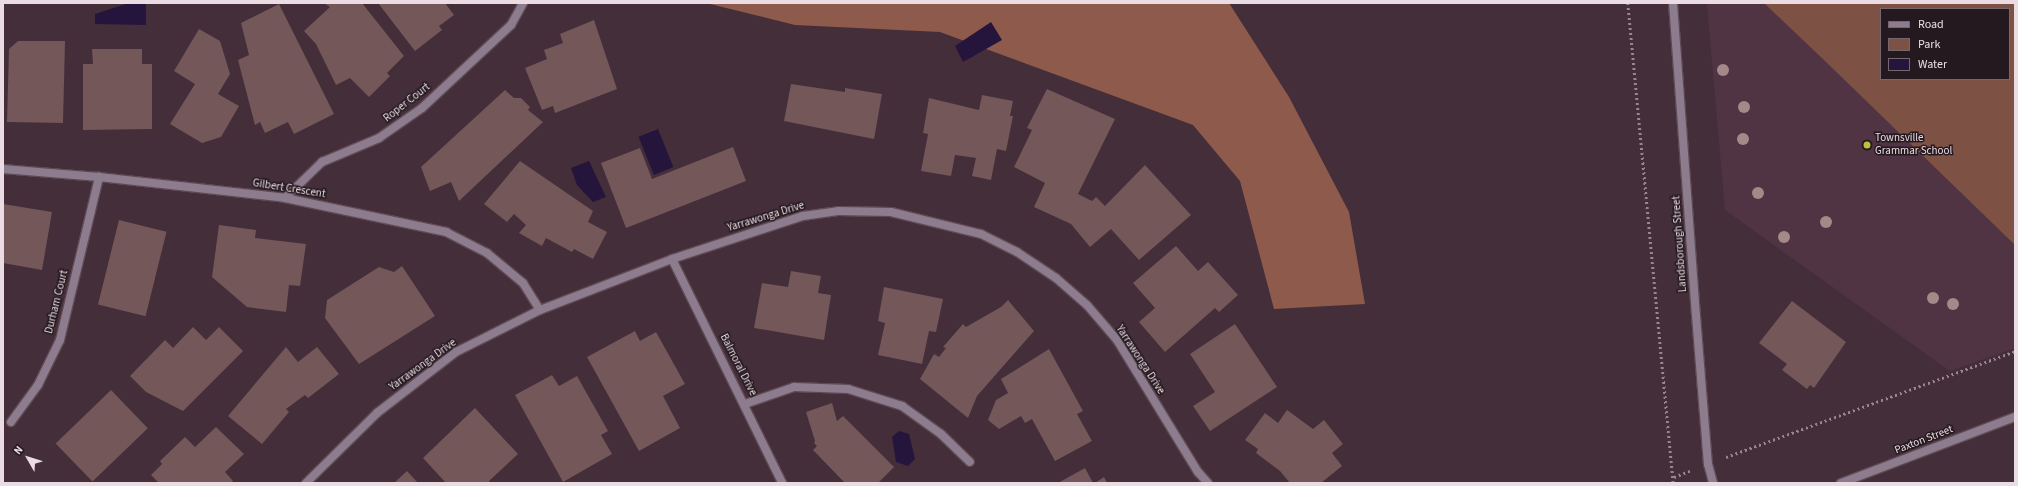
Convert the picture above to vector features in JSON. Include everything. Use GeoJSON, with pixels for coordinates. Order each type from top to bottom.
{"type":"FeatureCollection","features":[{"type":"Feature","properties":{"kind":"street","name":"Roper Court"},"geometry":{"type":"LineString","coordinates":[[286,198],[322,162],[379,138],[422,108],[511,24],[524,3]]}},
{"type":"Feature","properties":{"kind":"street","name":"Landsborough Street"},"geometry":{"type":"LineString","coordinates":[[1673,3],[1708,464],[1713,483]]}},
{"type":"Feature","properties":{"kind":"street","name":"Gilbert Crescent"},"geometry":{"type":"LineString","coordinates":[[3,169],[99,177],[286,198],[446,232],[487,254],[523,283],[540,310]]}},
{"type":"Feature","properties":{"kind":"street","name":"Durham Court"},"geometry":{"type":"LineString","coordinates":[[11,422],[38,385],[60,340],[99,177]]}},
{"type":"Feature","properties":{"kind":"street","name":"Yarrawonga Drive"},"geometry":{"type":"LineString","coordinates":[[306,483],[377,413],[456,352],[540,310],[672,259],[803,216],[838,211],[891,212],[981,234],[1017,252],[1056,278],[1087,305],[1117,340],[1198,472],[1208,483]]}},
{"type":"Feature","properties":{"kind":"street","name":"Balmoral Drive"},"geometry":{"type":"LineString","coordinates":[[672,259],[745,404],[782,483]]}},
{"type":"Feature","properties":{"kind":"street"},"geometry":{"type":"LineString","coordinates":[[745,404],[794,387],[848,389],[902,406],[940,434],[970,462]]}},
{"type":"Feature","properties":{"kind":"street","name":"Paxton Street"},"geometry":{"type":"LineString","coordinates":[[1841,483],[2015,417]]}},
{"type":"Feature","properties":{"kind":"path"},"geometry":{"type":"LineString","coordinates":[[1628,3],[1674,477],[1673,483]]}},
{"type":"Feature","properties":{"kind":"path"},"geometry":{"type":"LineString","coordinates":[[1674,477],[2015,351]]}},
{"type":"Feature","properties":{"kind":"shaded area"},"geometry":{"type":"Polygon","coordinates":[[[706,3],[1229,3],[1289,97],[1349,212],[1365,304],[1274,309],[1240,181],[1193,125],[940,32],[795,25],[706,3]]]}},
{"type":"Feature","properties":{"kind":"shaded area","name":"Townsville Grammar School"},"geometry":{"type":"Polygon","coordinates":[[[1707,3],[2015,3],[2015,348],[1950,371],[1725,210],[1707,3]]]}},
{"type":"Feature","properties":{"kind":"green space"},"geometry":{"type":"Polygon","coordinates":[[[1764,3],[2015,3],[2015,245],[1824,60],[1764,3]]]}},
{"type":"Feature","properties":{"kind":"water"},"geometry":{"type":"Polygon","coordinates":[[[129,3],[146,3],[146,25],[95,24],[95,14],[129,3]]]}},
{"type":"Feature","properties":{"kind":"water"},"geometry":{"type":"Polygon","coordinates":[[[991,22],[1002,40],[963,62],[955,46],[991,22]]]}},
{"type":"Feature","properties":{"kind":"water"},"geometry":{"type":"Polygon","coordinates":[[[658,129],[673,167],[654,175],[639,137],[658,129]]]}},
{"type":"Feature","properties":{"kind":"water"},"geometry":{"type":"Polygon","coordinates":[[[589,161],[606,197],[593,202],[577,185],[571,168],[589,161]]]}},
{"type":"Feature","properties":{"kind":"water"},"geometry":{"type":"Polygon","coordinates":[[[899,431],[909,434],[915,459],[908,466],[896,462],[892,437],[899,431]]]}},
{"type":"Feature","properties":{"kind":"building"},"geometry":{"type":"Polygon","coordinates":[[[324,3],[362,3],[404,56],[387,73],[390,76],[369,97],[350,78],[336,85],[316,44],[304,31],[330,7],[324,3]]]}},
{"type":"Feature","properties":{"kind":"building"},"geometry":{"type":"Polygon","coordinates":[[[378,3],[445,3],[454,15],[439,26],[442,30],[415,51],[378,3]]]}},
{"type":"Feature","properties":{"kind":"building"},"geometry":{"type":"Polygon","coordinates":[[[279,4],[334,114],[294,134],[288,122],[265,133],[260,122],[255,125],[238,60],[249,55],[241,23],[279,4]]]}},
{"type":"Feature","properties":{"kind":"building"},"geometry":{"type":"Polygon","coordinates":[[[594,20],[617,89],[555,113],[553,106],[542,110],[525,68],[547,59],[544,50],[563,43],[560,34],[594,20]]]}},
{"type":"Feature","properties":{"kind":"building"},"geometry":{"type":"Polygon","coordinates":[[[199,29],[220,41],[230,74],[218,94],[239,106],[221,137],[202,143],[170,124],[195,84],[174,71],[199,29]]]}},
{"type":"Feature","properties":{"kind":"building"},"geometry":{"type":"Polygon","coordinates":[[[18,41],[65,41],[63,123],[7,122],[9,49],[18,41]]]}},
{"type":"Feature","properties":{"kind":"building"},"geometry":{"type":"Polygon","coordinates":[[[92,49],[142,49],[142,64],[152,64],[152,129],[83,130],[83,64],[93,64],[92,49]]]}},
{"type":"Feature","properties":{"kind":"building"},"geometry":{"type":"Polygon","coordinates":[[[791,84],[845,92],[845,88],[882,94],[874,139],[784,121],[791,84]]]}},
{"type":"Feature","properties":{"kind":"building"},"geometry":{"type":"Polygon","coordinates":[[[1047,89],[1115,119],[1078,194],[1092,201],[1096,197],[1105,206],[1145,165],[1191,215],[1139,260],[1111,229],[1090,247],[1071,224],[1034,207],[1045,183],[1014,167],[1032,130],[1027,128],[1047,89]]]}},
{"type":"Feature","properties":{"kind":"building"},"geometry":{"type":"Polygon","coordinates":[[[505,90],[514,98],[521,98],[530,107],[528,110],[543,122],[459,201],[451,182],[430,191],[421,167],[505,90]]]}},
{"type":"Feature","properties":{"kind":"building"},"geometry":{"type":"Polygon","coordinates":[[[982,95],[1013,101],[1010,116],[1013,116],[1006,151],[997,149],[991,180],[972,176],[976,158],[955,155],[951,176],[921,171],[928,134],[923,133],[929,98],[979,110],[982,95]]]}},
{"type":"Feature","properties":{"kind":"building"},"geometry":{"type":"Polygon","coordinates":[[[733,147],[746,181],[626,228],[601,163],[640,148],[652,179],[733,147]]]}},
{"type":"Feature","properties":{"kind":"building"},"geometry":{"type":"Polygon","coordinates":[[[520,161],[593,211],[588,222],[607,232],[593,259],[574,249],[572,252],[546,238],[542,246],[519,233],[526,225],[514,214],[507,222],[484,204],[520,161]]]}},
{"type":"Feature","properties":{"kind":"building"},"geometry":{"type":"Polygon","coordinates":[[[3,204],[52,212],[42,270],[3,263],[3,204]]]}},
{"type":"Feature","properties":{"kind":"building"},"geometry":{"type":"Polygon","coordinates":[[[119,220],[167,232],[145,316],[98,304],[119,220]]]}},
{"type":"Feature","properties":{"kind":"building"},"geometry":{"type":"Polygon","coordinates":[[[219,225],[256,230],[255,238],[306,244],[300,286],[289,285],[286,312],[247,307],[212,277],[219,225]]]}},
{"type":"Feature","properties":{"kind":"building"},"geometry":{"type":"Polygon","coordinates":[[[1176,246],[1198,271],[1208,262],[1238,295],[1219,312],[1215,308],[1165,352],[1139,322],[1155,308],[1133,283],[1176,246]]]}},
{"type":"Feature","properties":{"kind":"building"},"geometry":{"type":"Polygon","coordinates":[[[402,266],[435,316],[359,364],[325,318],[327,300],[379,267],[394,272],[402,266]]]}},
{"type":"Feature","properties":{"kind":"building"},"geometry":{"type":"Polygon","coordinates":[[[791,271],[821,276],[818,293],[831,295],[824,340],[754,328],[762,283],[788,287],[791,271]]]}},
{"type":"Feature","properties":{"kind":"building"},"geometry":{"type":"Polygon","coordinates":[[[884,287],[943,299],[936,332],[929,331],[922,364],[878,355],[885,323],[878,321],[884,287]]]}},
{"type":"Feature","properties":{"kind":"building"},"geometry":{"type":"Polygon","coordinates":[[[1008,300],[1034,331],[977,396],[968,418],[920,379],[934,354],[939,357],[946,348],[943,347],[963,324],[966,327],[1001,307],[1008,300]]]}},
{"type":"Feature","properties":{"kind":"building"},"geometry":{"type":"Polygon","coordinates":[[[1792,301],[1846,342],[1814,388],[1810,385],[1807,389],[1782,370],[1787,364],[1759,343],[1792,301]]]}},
{"type":"Feature","properties":{"kind":"building"},"geometry":{"type":"Polygon","coordinates":[[[1235,324],[1277,387],[1210,431],[1193,406],[1215,392],[1190,354],[1235,324]]]}},
{"type":"Feature","properties":{"kind":"building"},"geometry":{"type":"Polygon","coordinates":[[[193,327],[206,340],[219,327],[243,351],[183,411],[146,392],[130,376],[165,340],[173,348],[193,327]]]}},
{"type":"Feature","properties":{"kind":"building"},"geometry":{"type":"Polygon","coordinates":[[[635,331],[640,341],[656,332],[685,384],[663,396],[680,428],[639,451],[587,357],[635,331]]]}},
{"type":"Feature","properties":{"kind":"building"},"geometry":{"type":"Polygon","coordinates":[[[286,347],[298,362],[317,347],[339,374],[308,398],[305,395],[286,409],[289,412],[262,444],[228,416],[286,347]]]}},
{"type":"Feature","properties":{"kind":"building"},"geometry":{"type":"Polygon","coordinates":[[[1049,349],[1083,411],[1077,414],[1092,441],[1055,461],[1032,419],[1025,423],[1021,416],[999,429],[988,420],[996,400],[1008,393],[1001,379],[1049,349]]]}},
{"type":"Feature","properties":{"kind":"building"},"geometry":{"type":"Polygon","coordinates":[[[552,375],[559,386],[577,376],[608,431],[601,435],[612,454],[563,482],[515,395],[552,375]]]}},
{"type":"Feature","properties":{"kind":"building"},"geometry":{"type":"Polygon","coordinates":[[[111,390],[148,428],[92,482],[56,443],[111,390]]]}},
{"type":"Feature","properties":{"kind":"building"},"geometry":{"type":"Polygon","coordinates":[[[832,403],[837,421],[843,416],[894,467],[878,483],[845,483],[813,450],[817,446],[814,443],[815,441],[806,412],[832,403]]]}},
{"type":"Feature","properties":{"kind":"building"},"geometry":{"type":"Polygon","coordinates":[[[475,408],[518,454],[489,481],[491,483],[446,483],[423,458],[475,408]]]}},
{"type":"Feature","properties":{"kind":"building"},"geometry":{"type":"Polygon","coordinates":[[[1287,410],[1313,429],[1324,420],[1343,444],[1332,453],[1342,466],[1321,483],[1290,483],[1280,471],[1256,453],[1258,449],[1245,440],[1265,413],[1278,423],[1287,410]]]}},
{"type":"Feature","properties":{"kind":"building"},"geometry":{"type":"Polygon","coordinates":[[[216,427],[244,454],[225,472],[233,481],[231,483],[159,483],[151,475],[162,464],[160,461],[185,437],[195,447],[216,427]]]}},
{"type":"Feature","properties":{"kind":"building"},"geometry":{"type":"Polygon","coordinates":[[[1085,468],[1093,483],[1058,483],[1085,468]]]}},
{"type":"Feature","properties":{"kind":"building"},"geometry":{"type":"Polygon","coordinates":[[[407,471],[418,483],[394,483],[407,471]]]}},
{"type":"Feature","properties":{"kind":"building"},"geometry":{"type":"Polygon","coordinates":[[[1104,477],[1107,483],[1095,483],[1104,477]]]}},
{"type":"Feature","properties":{"kind":"place","name":"Townsville Grammar School"},"geometry":{"type":"Point","coordinates":[1867,145]}}]}
